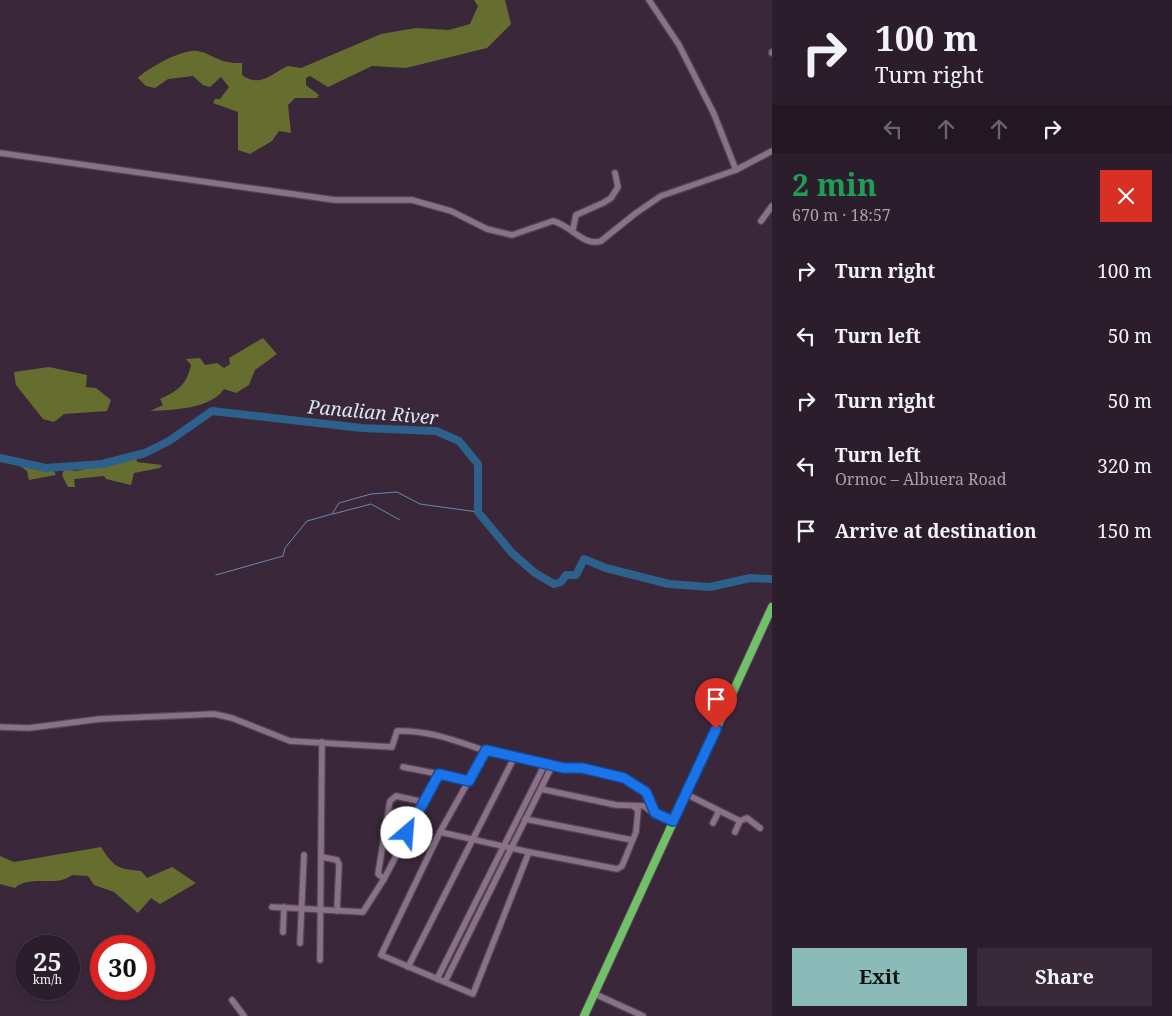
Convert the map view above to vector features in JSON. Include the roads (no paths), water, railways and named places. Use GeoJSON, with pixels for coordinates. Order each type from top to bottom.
{"type":"FeatureCollection","features":[{"type":"Feature","properties":{"kind":"highway"},"geometry":{"type":"LineString","coordinates":[[584,1016],[771,610]]}},
{"type":"Feature","properties":{"kind":"street"},"geometry":{"type":"LineString","coordinates":[[649,0],[680,45],[714,114],[736,170]]}},
{"type":"Feature","properties":{"kind":"street"},"geometry":{"type":"LineString","coordinates":[[0,153],[335,200],[412,200],[452,211],[487,229],[512,235],[553,221],[572,229],[589,243],[601,241],[661,196],[736,170],[771,154]]}},
{"type":"Feature","properties":{"kind":"street"},"geometry":{"type":"LineString","coordinates":[[572,229],[576,215],[611,198],[618,187],[615,173]]}},
{"type":"Feature","properties":{"kind":"street"},"geometry":{"type":"LineString","coordinates":[[761,221],[772,206]]}},
{"type":"Feature","properties":{"kind":"street"},"geometry":{"type":"LineString","coordinates":[[0,727],[28,728],[100,719],[214,714],[232,718],[290,741],[304,744],[322,742],[392,747],[394,735],[397,731],[450,737],[486,750],[552,766],[582,768],[624,778],[646,792],[653,813]]}},
{"type":"Feature","properties":{"kind":"street"},"geometry":{"type":"LineString","coordinates":[[320,960],[322,742]]}},
{"type":"Feature","properties":{"kind":"street"},"geometry":{"type":"LineString","coordinates":[[486,750],[440,832],[381,955],[472,994],[529,852]]}},
{"type":"Feature","properties":{"kind":"street"},"geometry":{"type":"LineString","coordinates":[[408,967],[515,756]]}},
{"type":"Feature","properties":{"kind":"street"},"geometry":{"type":"LineString","coordinates":[[445,982],[545,764]]}},
{"type":"Feature","properties":{"kind":"street"},"geometry":{"type":"LineString","coordinates":[[437,979],[552,766]]}},
{"type":"Feature","properties":{"kind":"street"},"geometry":{"type":"LineString","coordinates":[[403,767],[469,781]]}},
{"type":"Feature","properties":{"kind":"street"},"geometry":{"type":"LineString","coordinates":[[272,907],[363,912],[384,879],[439,774]]}},
{"type":"Feature","properties":{"kind":"street"},"geometry":{"type":"LineString","coordinates":[[541,789],[636,808],[644,806],[653,813],[673,821]]}},
{"type":"Feature","properties":{"kind":"street"},"geometry":{"type":"LineString","coordinates":[[686,794],[740,821]]}},
{"type":"Feature","properties":{"kind":"street"},"geometry":{"type":"LineString","coordinates":[[384,879],[378,874],[390,801],[396,796],[423,802]]}},
{"type":"Feature","properties":{"kind":"street"},"geometry":{"type":"LineString","coordinates":[[440,832],[617,869],[622,866],[632,840],[636,808]]}},
{"type":"Feature","properties":{"kind":"street"},"geometry":{"type":"LineString","coordinates":[[713,823],[719,811]]}},
{"type":"Feature","properties":{"kind":"street"},"geometry":{"type":"LineString","coordinates":[[735,832],[740,821],[747,818],[760,828]]}},
{"type":"Feature","properties":{"kind":"street"},"geometry":{"type":"LineString","coordinates":[[525,819],[632,840]]}},
{"type":"Feature","properties":{"kind":"street"},"geometry":{"type":"LineString","coordinates":[[300,944],[304,855]]}},
{"type":"Feature","properties":{"kind":"street"},"geometry":{"type":"LineString","coordinates":[[322,857],[337,860],[340,864],[337,911]]}},
{"type":"Feature","properties":{"kind":"street"},"geometry":{"type":"LineString","coordinates":[[284,907],[284,932]]}},
{"type":"Feature","properties":{"kind":"street"},"geometry":{"type":"LineString","coordinates":[[595,994],[643,1016]]}},
{"type":"Feature","properties":{"kind":"street"},"geometry":{"type":"LineString","coordinates":[[232,1000],[244,1016]]}},
{"type":"Feature","properties":{"kind":"waterway","name":"Panalian River"},"geometry":{"type":"LineString","coordinates":[[0,458],[46,468],[102,464],[145,453],[169,441],[212,411],[362,428],[436,431],[459,441],[478,464],[478,512],[512,553],[535,573],[554,584],[561,582],[566,575],[576,575],[584,559],[606,568],[669,584],[710,587],[750,578],[772,579]]}},
{"type":"Feature","properties":{"kind":"waterway"},"geometry":{"type":"LineString","coordinates":[[216,575],[283,556],[285,548],[307,521],[332,514],[339,503],[371,494],[397,492],[420,504],[478,512]]}},
{"type":"Feature","properties":{"kind":"waterway"},"geometry":{"type":"LineString","coordinates":[[333,514],[371,504],[400,520]]}}]}
